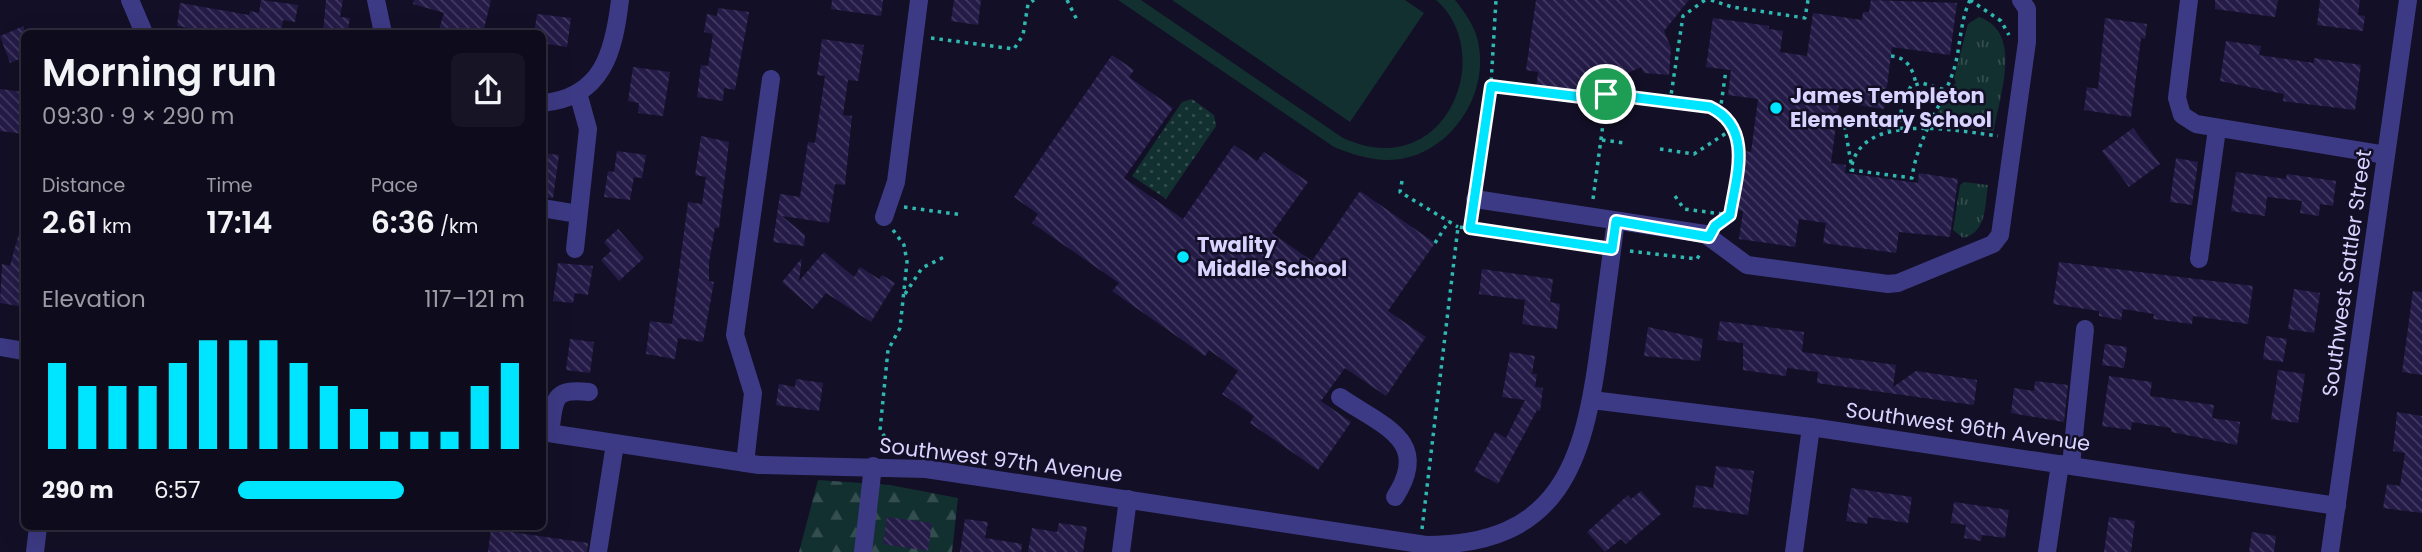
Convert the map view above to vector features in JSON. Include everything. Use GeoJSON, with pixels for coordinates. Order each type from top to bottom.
{"type":"FeatureCollection","features":[{"type":"Feature","properties":{"kind":"street"},"geometry":{"type":"LineString","coordinates":[[130,0],[143,30]]}},
{"type":"Feature","properties":{"kind":"street"},"geometry":{"type":"LineString","coordinates":[[376,0],[382,30]]}},
{"type":"Feature","properties":{"kind":"street"},"geometry":{"type":"LineString","coordinates":[[546,103],[567,100],[591,83],[610,55],[620,0]]}},
{"type":"Feature","properties":{"kind":"street"},"geometry":{"type":"LineString","coordinates":[[884,217],[896,182],[919,0]]}},
{"type":"Feature","properties":{"kind":"street"},"geometry":{"type":"LineString","coordinates":[[1475,199],[1709,237],[1747,265],[1888,284],[1898,283],[1993,244],[2000,235],[2027,42],[2027,9],[2021,0]]}},
{"type":"Feature","properties":{"kind":"street"},"geometry":{"type":"LineString","coordinates":[[2189,0],[2178,90],[2178,107],[2189,122],[2217,129],[2386,155]]}},
{"type":"Feature","properties":{"kind":"street","name":"Southwest Sattler Street"},"geometry":{"type":"LineString","coordinates":[[2330,552],[2408,0]]}},
{"type":"Feature","properties":{"kind":"street"},"geometry":{"type":"LineString","coordinates":[[746,463],[753,393],[735,335],[771,79]]}},
{"type":"Feature","properties":{"kind":"street"},"geometry":{"type":"LineString","coordinates":[[575,249],[588,129],[578,93]]}},
{"type":"Feature","properties":{"kind":"street"},"geometry":{"type":"LineString","coordinates":[[2199,259],[2217,129]]}},
{"type":"Feature","properties":{"kind":"street"},"geometry":{"type":"LineString","coordinates":[[546,209],[578,214]]}},
{"type":"Feature","properties":{"kind":"street","name":"Southwest 97th Avenue"},"geometry":{"type":"LineString","coordinates":[[546,433],[788,467],[873,466],[926,469],[1413,546],[1471,544],[1493,538],[1524,521],[1547,500],[1572,464],[1584,435],[1592,400],[1616,221]]}},
{"type":"Feature","properties":{"kind":"street"},"geometry":{"type":"LineString","coordinates":[[2047,552],[2065,465],[2085,329]]}},
{"type":"Feature","properties":{"kind":"street"},"geometry":{"type":"LineString","coordinates":[[0,347],[21,350]]}},
{"type":"Feature","properties":{"kind":"street"},"geometry":{"type":"LineString","coordinates":[[546,433],[555,400],[560,393],[568,390],[589,392]]}},
{"type":"Feature","properties":{"kind":"street"},"geometry":{"type":"LineString","coordinates":[[1340,397],[1402,441],[1409,452],[1409,467],[1395,497]]}},
{"type":"Feature","properties":{"kind":"street","name":"Southwest 96th Avenue"},"geometry":{"type":"LineString","coordinates":[[1592,400],[1811,427],[2337,506]]}},
{"type":"Feature","properties":{"kind":"street"},"geometry":{"type":"LineString","coordinates":[[1794,552],[1811,427]]}},
{"type":"Feature","properties":{"kind":"street"},"geometry":{"type":"LineString","coordinates":[[598,552],[615,444]]}},
{"type":"Feature","properties":{"kind":"street"},"geometry":{"type":"LineString","coordinates":[[863,552],[873,466]]}},
{"type":"Feature","properties":{"kind":"street"},"geometry":{"type":"LineString","coordinates":[[1121,552],[1128,499]]}},
{"type":"Feature","properties":{"kind":"street"},"geometry":{"type":"LineString","coordinates":[[35,552],[38,530]]}},
{"type":"Feature","properties":{"kind":"path"},"geometry":{"type":"LineString","coordinates":[[915,36],[1014,49],[1023,35],[1028,4],[1034,0]]}},
{"type":"Feature","properties":{"kind":"path"},"geometry":{"type":"LineString","coordinates":[[1067,0],[1077,20]]}},
{"type":"Feature","properties":{"kind":"path"},"geometry":{"type":"LineString","coordinates":[[1470,228],[1491,86],[1496,0]]}},
{"type":"Feature","properties":{"kind":"path"},"geometry":{"type":"LineString","coordinates":[[1670,102],[1683,16],[1704,0]]}},
{"type":"Feature","properties":{"kind":"path"},"geometry":{"type":"LineString","coordinates":[[1711,0],[1731,7],[1805,18],[1808,0]]}},
{"type":"Feature","properties":{"kind":"path"},"geometry":{"type":"LineString","coordinates":[[1902,130],[1870,127],[1838,116],[1847,136],[1851,170],[1912,178],[1927,127],[1945,90],[1959,49],[1970,0],[2001,21],[2012,45]]}},
{"type":"Feature","properties":{"kind":"path"},"geometry":{"type":"LineString","coordinates":[[1891,55],[1900,57],[1909,65],[1916,84]]}},
{"type":"Feature","properties":{"kind":"path"},"geometry":{"type":"LineString","coordinates":[[1720,112],[1726,70]]}},
{"type":"Feature","properties":{"kind":"path"},"geometry":{"type":"LineString","coordinates":[[1916,84],[1945,90]]}},
{"type":"Feature","properties":{"kind":"path"},"geometry":{"type":"LineString","coordinates":[[1902,130],[1903,97],[1916,84]]}},
{"type":"Feature","properties":{"kind":"path"},"geometry":{"type":"LineString","coordinates":[[1491,86],[1589,98],[1608,94],[1710,107],[1720,112],[1734,128],[1740,150],[1730,215],[1715,226],[1697,259],[1630,251],[1629,259]]}},
{"type":"Feature","properties":{"kind":"path"},"geometry":{"type":"LineString","coordinates":[[1587,245],[1608,94]]}},
{"type":"Feature","properties":{"kind":"path"},"geometry":{"type":"LineString","coordinates":[[1998,148],[2001,124]]}},
{"type":"Feature","properties":{"kind":"path"},"geometry":{"type":"LineString","coordinates":[[1851,165],[1857,153],[1875,138],[1902,130],[1927,127],[2000,136]]}},
{"type":"Feature","properties":{"kind":"path"},"geometry":{"type":"LineString","coordinates":[[1660,149],[1694,154],[1734,128]]}},
{"type":"Feature","properties":{"kind":"path"},"geometry":{"type":"LineString","coordinates":[[1602,140],[1625,143]]}},
{"type":"Feature","properties":{"kind":"path"},"geometry":{"type":"LineString","coordinates":[[1402,181],[1400,192],[1458,227],[1612,249]]}},
{"type":"Feature","properties":{"kind":"path"},"geometry":{"type":"LineString","coordinates":[[1675,196],[1684,209],[1730,215]]}},
{"type":"Feature","properties":{"kind":"path"},"geometry":{"type":"LineString","coordinates":[[926,210],[963,215]]}},
{"type":"Feature","properties":{"kind":"path"},"geometry":{"type":"LineString","coordinates":[[884,217],[906,251],[900,328],[888,350],[880,430],[895,450]]}},
{"type":"Feature","properties":{"kind":"path"},"geometry":{"type":"LineString","coordinates":[[1435,243],[1450,221]]}},
{"type":"Feature","properties":{"kind":"path"},"geometry":{"type":"LineString","coordinates":[[1413,546],[1458,227]]}},
{"type":"Feature","properties":{"kind":"path"},"geometry":{"type":"LineString","coordinates":[[903,296],[922,268],[946,256]]}},
{"type":"Feature","properties":{"kind":"green space"},"geometry":{"type":"Polygon","coordinates":[[[1118,0],[1141,0],[1343,138],[1364,145],[1385,148],[1410,144],[1431,131],[1447,113],[1458,91],[1462,67],[1461,43],[1452,20],[1436,0],[1455,0],[1473,28],[1479,47],[1480,68],[1476,88],[1469,107],[1457,125],[1443,140],[1425,151],[1406,158],[1385,160],[1359,156],[1334,147],[1118,0]]]}},
{"type":"Feature","properties":{"kind":"green space"},"geometry":{"type":"Polygon","coordinates":[[[1172,0],[1405,0],[1424,13],[1350,122],[1172,0]]]}},
{"type":"Feature","properties":{"kind":"green space"},"geometry":{"type":"Polygon","coordinates":[[[1979,17],[1993,25],[2001,36],[2005,51],[2003,84],[1994,131],[1944,125],[1935,118],[1948,90],[1956,83],[1954,78],[1968,24],[1979,17]]]}},
{"type":"Feature","properties":{"kind":"green space"},"geometry":{"type":"Polygon","coordinates":[[[1192,99],[1214,115],[1216,126],[1166,199],[1132,176],[1182,102],[1192,99]]]}},
{"type":"Feature","properties":{"kind":"green space"},"geometry":{"type":"Polygon","coordinates":[[[1964,182],[1988,185],[1981,224],[1971,235],[1963,238],[1953,230],[1960,185],[1964,182]]]}},
{"type":"Feature","properties":{"kind":"green space"},"geometry":{"type":"Polygon","coordinates":[[[818,480],[890,485],[958,498],[952,552],[799,552],[818,480]]]}},
{"type":"Feature","properties":{"kind":"building"},"geometry":{"type":"Polygon","coordinates":[[[261,0],[298,5],[295,22],[283,20],[281,30],[195,30],[177,26],[180,3],[249,15],[250,11],[259,13],[261,0]]]}},
{"type":"Feature","properties":{"kind":"building"},"geometry":{"type":"Polygon","coordinates":[[[326,0],[343,0],[340,17],[350,18],[348,30],[323,30],[326,0]]]}},
{"type":"Feature","properties":{"kind":"building"},"geometry":{"type":"Polygon","coordinates":[[[414,0],[491,0],[484,30],[439,30],[444,13],[413,4],[414,0]]]}},
{"type":"Feature","properties":{"kind":"building"},"geometry":{"type":"Polygon","coordinates":[[[832,0],[883,0],[881,16],[831,9],[832,0]]]}},
{"type":"Feature","properties":{"kind":"building"},"geometry":{"type":"Polygon","coordinates":[[[954,0],[981,0],[978,25],[951,21],[954,0]]]}},
{"type":"Feature","properties":{"kind":"building"},"geometry":{"type":"Polygon","coordinates":[[[1536,0],[1689,0],[1664,31],[1671,48],[1669,75],[1644,73],[1641,67],[1617,78],[1604,77],[1601,98],[1536,89],[1538,72],[1526,70],[1536,0]]]}},
{"type":"Feature","properties":{"kind":"building"},"geometry":{"type":"Polygon","coordinates":[[[1871,0],[1957,3],[1950,55],[1892,47],[1884,109],[1839,102],[1831,163],[1846,165],[1845,173],[1918,183],[1919,173],[1958,179],[1950,237],[1899,232],[1896,253],[1823,243],[1826,223],[1799,219],[1795,247],[1739,239],[1743,211],[1736,210],[1744,151],[1751,152],[1758,99],[1728,95],[1731,70],[1706,67],[1713,18],[1769,26],[1769,29],[1783,31],[1780,52],[1807,56],[1813,13],[1862,20],[1863,12],[1869,12],[1871,0]]]}},
{"type":"Feature","properties":{"kind":"building"},"geometry":{"type":"Polygon","coordinates":[[[2215,0],[2278,0],[2275,17],[2215,9],[2215,0]]]}},
{"type":"Feature","properties":{"kind":"building"},"geometry":{"type":"Polygon","coordinates":[[[2320,0],[2360,0],[2358,15],[2365,16],[2363,31],[2317,25],[2320,0]]]}},
{"type":"Feature","properties":{"kind":"building"},"geometry":{"type":"Polygon","coordinates":[[[718,8],[749,12],[735,90],[724,88],[723,101],[697,97],[701,65],[708,66],[713,34],[704,32],[707,14],[717,16],[718,8]]]}},
{"type":"Feature","properties":{"kind":"building"},"geometry":{"type":"Polygon","coordinates":[[[537,14],[571,18],[567,47],[546,44],[546,30],[534,30],[537,14]]]}},
{"type":"Feature","properties":{"kind":"building"},"geometry":{"type":"Polygon","coordinates":[[[2105,18],[2147,24],[2145,39],[2141,38],[2131,117],[2084,110],[2087,87],[2098,89],[2105,18]]]}},
{"type":"Feature","properties":{"kind":"building"},"geometry":{"type":"Polygon","coordinates":[[[24,26],[24,30],[21,30],[21,58],[10,63],[0,36],[24,26]]]}},
{"type":"Feature","properties":{"kind":"building"},"geometry":{"type":"Polygon","coordinates":[[[822,39],[864,45],[858,81],[848,80],[843,115],[852,116],[845,185],[835,184],[829,223],[782,216],[805,235],[804,246],[773,242],[780,194],[800,197],[808,142],[815,143],[825,76],[817,75],[822,39]]]}},
{"type":"Feature","properties":{"kind":"building"},"geometry":{"type":"Polygon","coordinates":[[[2226,41],[2261,46],[2259,55],[2314,63],[2314,58],[2361,65],[2355,110],[2283,101],[2284,94],[2220,81],[2226,41]]]}},
{"type":"Feature","properties":{"kind":"building"},"geometry":{"type":"Polygon","coordinates":[[[1112,55],[1134,70],[1129,77],[1173,108],[1124,178],[1183,219],[1234,145],[1257,161],[1264,152],[1308,182],[1272,233],[1312,261],[1360,191],[1435,243],[1388,311],[1426,337],[1386,396],[1345,368],[1321,401],[1351,422],[1318,470],[1250,423],[1254,416],[1222,394],[1238,371],[1209,350],[1205,356],[1112,291],[1119,283],[1032,223],[1038,214],[1014,197],[1112,55]]]}},
{"type":"Feature","properties":{"kind":"building"},"geometry":{"type":"Polygon","coordinates":[[[633,67],[670,72],[663,116],[638,113],[639,103],[628,101],[633,67]]]}},
{"type":"Feature","properties":{"kind":"building"},"geometry":{"type":"Polygon","coordinates":[[[0,89],[21,92],[21,134],[0,131],[0,89]]]}},
{"type":"Feature","properties":{"kind":"building"},"geometry":{"type":"Polygon","coordinates":[[[2133,128],[2160,164],[2129,187],[2102,151],[2133,128]]]}},
{"type":"Feature","properties":{"kind":"building"},"geometry":{"type":"Polygon","coordinates":[[[701,136],[729,142],[719,228],[715,228],[709,262],[709,281],[714,282],[703,342],[678,338],[675,359],[646,354],[650,321],[672,324],[688,202],[702,204],[706,177],[695,175],[701,136]]]}},
{"type":"Feature","properties":{"kind":"building"},"geometry":{"type":"Polygon","coordinates":[[[617,151],[646,155],[642,178],[634,177],[630,200],[604,197],[608,171],[614,172],[617,151]]]}},
{"type":"Feature","properties":{"kind":"building"},"geometry":{"type":"Polygon","coordinates":[[[546,153],[559,155],[553,198],[546,197],[546,153]]]}},
{"type":"Feature","properties":{"kind":"building"},"geometry":{"type":"Polygon","coordinates":[[[2176,158],[2198,162],[2192,205],[2170,202],[2176,158]]]}},
{"type":"Feature","properties":{"kind":"building"},"geometry":{"type":"Polygon","coordinates":[[[2236,172],[2286,179],[2287,174],[2336,181],[2333,206],[2320,204],[2319,216],[2300,213],[2302,201],[2267,197],[2265,216],[2231,211],[2236,172]]]}},
{"type":"Feature","properties":{"kind":"building"},"geometry":{"type":"Polygon","coordinates":[[[21,229],[21,306],[0,303],[2,264],[10,266],[21,229]]]}},
{"type":"Feature","properties":{"kind":"building"},"geometry":{"type":"Polygon","coordinates":[[[618,229],[644,258],[619,281],[601,260],[611,251],[604,242],[618,229]]]}},
{"type":"Feature","properties":{"kind":"building"},"geometry":{"type":"Polygon","coordinates":[[[824,252],[854,277],[860,267],[879,279],[882,275],[895,283],[871,322],[826,293],[813,309],[782,282],[802,258],[799,281],[824,252]]]}},
{"type":"Feature","properties":{"kind":"building"},"geometry":{"type":"Polygon","coordinates":[[[2059,262],[2253,286],[2248,324],[2193,316],[2192,324],[2153,319],[2154,314],[2123,309],[2121,320],[2099,316],[2099,311],[2053,304],[2059,262]]]}},
{"type":"Feature","properties":{"kind":"building"},"geometry":{"type":"Polygon","coordinates":[[[558,263],[593,266],[588,295],[575,293],[573,303],[553,301],[558,263]]]}},
{"type":"Feature","properties":{"kind":"building"},"geometry":{"type":"Polygon","coordinates":[[[1482,269],[1553,279],[1550,302],[1560,304],[1557,329],[1522,324],[1525,300],[1479,294],[1482,269]]]}},
{"type":"Feature","properties":{"kind":"building"},"geometry":{"type":"Polygon","coordinates":[[[2294,289],[2320,293],[2314,333],[2288,329],[2294,289]]]}},
{"type":"Feature","properties":{"kind":"building"},"geometry":{"type":"Polygon","coordinates":[[[2413,291],[2422,292],[2422,375],[2402,372],[2413,291]]]}},
{"type":"Feature","properties":{"kind":"building"},"geometry":{"type":"Polygon","coordinates":[[[1720,321],[1804,332],[1802,352],[1896,365],[1893,387],[1916,371],[1977,380],[1974,405],[1817,383],[1818,372],[1787,368],[1786,376],[1743,370],[1743,343],[1717,340],[1720,321]]]}},
{"type":"Feature","properties":{"kind":"building"},"geometry":{"type":"Polygon","coordinates":[[[1648,327],[1703,339],[1700,361],[1644,356],[1648,327]]]}},
{"type":"Feature","properties":{"kind":"building"},"geometry":{"type":"Polygon","coordinates":[[[2266,336],[2287,339],[2283,362],[2263,359],[2266,336]]]}},
{"type":"Feature","properties":{"kind":"building"},"geometry":{"type":"Polygon","coordinates":[[[570,339],[594,342],[590,373],[566,370],[570,339]]]}},
{"type":"Feature","properties":{"kind":"building"},"geometry":{"type":"Polygon","coordinates":[[[2105,344],[2127,347],[2124,368],[2102,365],[2105,344]]]}},
{"type":"Feature","properties":{"kind":"building"},"geometry":{"type":"Polygon","coordinates":[[[1510,352],[1535,356],[1532,374],[1537,374],[1535,387],[1543,388],[1540,411],[1537,410],[1498,484],[1474,471],[1495,432],[1506,438],[1525,400],[1502,397],[1510,352]]]}},
{"type":"Feature","properties":{"kind":"building"},"geometry":{"type":"Polygon","coordinates":[[[2278,370],[2305,374],[2298,423],[2271,419],[2278,370]]]}},
{"type":"Feature","properties":{"kind":"building"},"geometry":{"type":"Polygon","coordinates":[[[2109,376],[2152,382],[2150,396],[2214,405],[2212,418],[2240,422],[2237,445],[2171,432],[2171,428],[2132,422],[2131,430],[2102,426],[2109,376]]]}},
{"type":"Feature","properties":{"kind":"building"},"geometry":{"type":"Polygon","coordinates":[[[796,379],[823,383],[819,411],[776,405],[779,384],[795,387],[796,379]]]}},
{"type":"Feature","properties":{"kind":"building"},"geometry":{"type":"Polygon","coordinates":[[[2035,381],[2068,385],[2064,422],[2011,413],[2014,388],[2034,391],[2035,381]]]}},
{"type":"Feature","properties":{"kind":"building"},"geometry":{"type":"Polygon","coordinates":[[[2397,412],[2422,416],[2422,513],[2383,508],[2387,484],[2400,486],[2405,453],[2393,451],[2397,412]]]}},
{"type":"Feature","properties":{"kind":"building"},"geometry":{"type":"Polygon","coordinates":[[[1716,466],[1754,471],[1748,515],[1693,507],[1696,485],[1713,488],[1716,466]]]}},
{"type":"Feature","properties":{"kind":"building"},"geometry":{"type":"Polygon","coordinates":[[[1851,488],[1912,497],[1908,523],[1868,517],[1867,524],[1846,521],[1851,488]]]}},
{"type":"Feature","properties":{"kind":"building"},"geometry":{"type":"Polygon","coordinates":[[[1641,491],[1661,514],[1626,544],[1621,539],[1605,552],[1587,532],[1628,495],[1631,499],[1641,491]]]}},
{"type":"Feature","properties":{"kind":"building"},"geometry":{"type":"Polygon","coordinates":[[[1954,502],[2009,510],[2005,538],[1982,535],[1981,541],[1964,538],[1966,525],[1951,523],[1954,502]]]}},
{"type":"Feature","properties":{"kind":"building"},"geometry":{"type":"Polygon","coordinates":[[[887,517],[932,523],[928,551],[883,544],[887,517]]]}},
{"type":"Feature","properties":{"kind":"building"},"geometry":{"type":"Polygon","coordinates":[[[2109,517],[2135,521],[2131,552],[2104,552],[2109,517]]]}},
{"type":"Feature","properties":{"kind":"building"},"geometry":{"type":"Polygon","coordinates":[[[965,519],[988,522],[985,538],[1022,544],[1021,552],[960,552],[965,519]]]}},
{"type":"Feature","properties":{"kind":"building"},"geometry":{"type":"Polygon","coordinates":[[[1059,523],[1087,527],[1083,552],[1028,552],[1032,528],[1057,532],[1059,523]]]}},
{"type":"Feature","properties":{"kind":"building"},"geometry":{"type":"Polygon","coordinates":[[[491,530],[588,543],[587,552],[488,552],[491,530]]]}},
{"type":"Feature","properties":{"kind":"building"},"geometry":{"type":"Polygon","coordinates":[[[2252,532],[2276,536],[2274,552],[2249,552],[2252,532]]]}},
{"type":"Feature","properties":{"kind":"place","name":"James Templeton Elementary School"},"geometry":{"type":"Point","coordinates":[1776,108]}},
{"type":"Feature","properties":{"kind":"place","name":"Twality Middle School"},"geometry":{"type":"Point","coordinates":[1183,257]}},
{"type":"Feature","properties":{"kind":"route"},"geometry":{"type":"LineString","coordinates":[[1491,86],[1589,98],[1606,94],[1710,107],[1730,121],[1740,150],[1730,215],[1715,226],[1709,237],[1705,234],[1616,221],[1612,249],[1470,228],[1491,86]]}}]}
